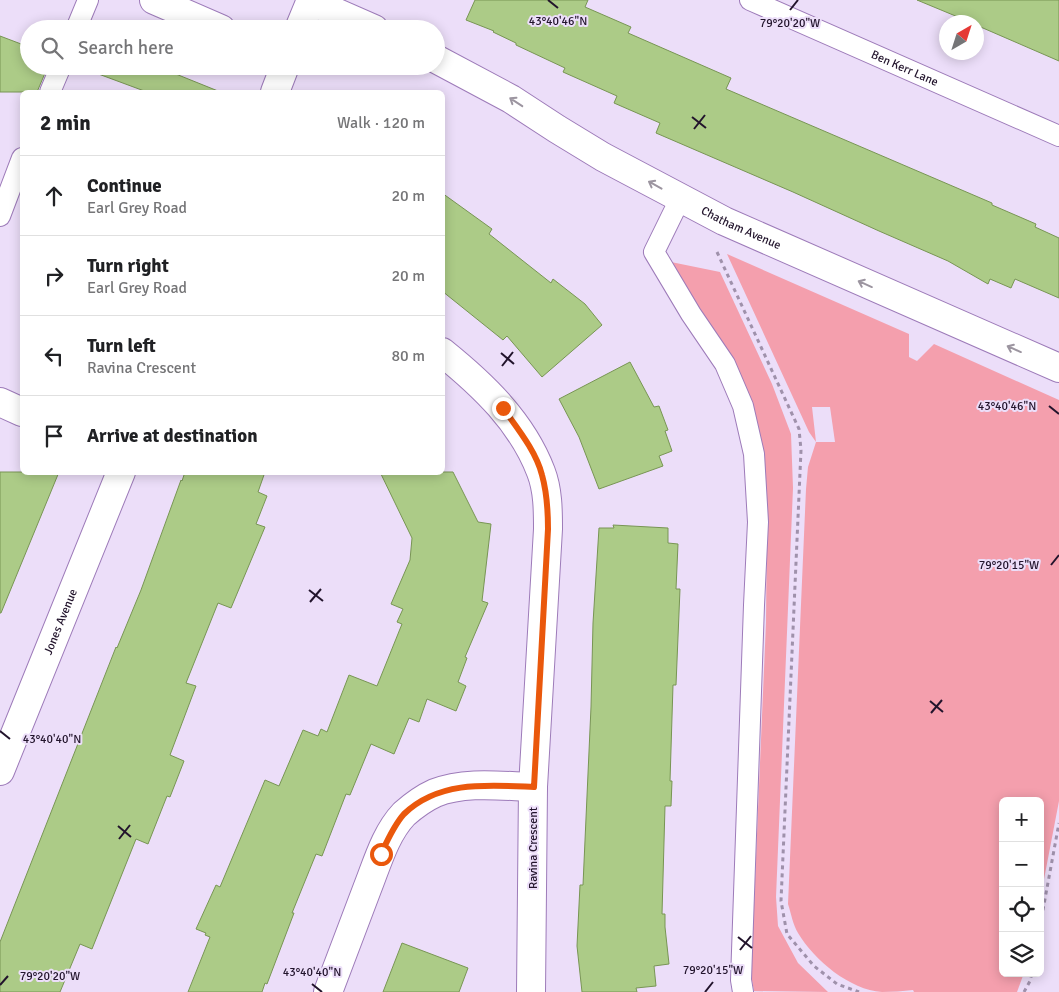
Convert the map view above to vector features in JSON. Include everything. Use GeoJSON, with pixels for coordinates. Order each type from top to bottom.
{"type":"FeatureCollection","features":[{"type":"Feature","properties":{"kind":"street"},"geometry":{"type":"LineString","coordinates":[[154,0],[200,20]]}},
{"type":"Feature","properties":{"kind":"street"},"geometry":{"type":"LineString","coordinates":[[302,20],[310,0],[354,20]]}},
{"type":"Feature","properties":{"kind":"street","name":"Chatham Avenue"},"geometry":{"type":"LineString","coordinates":[[445,64],[511,98],[557,130],[680,199],[724,221],[1059,368]]}},
{"type":"Feature","properties":{"kind":"street"},"geometry":{"type":"LineString","coordinates":[[276,90],[282,75]]}},
{"type":"Feature","properties":{"kind":"street","name":"Ravina Crescent"},"geometry":{"type":"LineString","coordinates":[[445,354],[472,376],[503,408],[525,440],[542,473],[548,501],[534,787],[531,992]]}},
{"type":"Feature","properties":{"kind":"street"},"geometry":{"type":"LineString","coordinates":[[0,402],[20,411]]}},
{"type":"Feature","properties":{"kind":"street","name":"Jones Avenue"},"geometry":{"type":"LineString","coordinates":[[0,771],[121,475]]}},
{"type":"Feature","properties":{"kind":"street"},"geometry":{"type":"LineString","coordinates":[[328,992],[381,854],[403,815],[436,793],[458,788],[490,785],[534,787]]}},
{"type":"Feature","properties":{"kind":"lane"},"geometry":{"type":"LineString","coordinates":[[80,20],[88,0]]}},
{"type":"Feature","properties":{"kind":"lane","name":"Ben Kerr Lane"},"geometry":{"type":"LineString","coordinates":[[750,0],[1059,136]]}},
{"type":"Feature","properties":{"kind":"lane"},"geometry":{"type":"LineString","coordinates":[[51,90],[57,75]]}},
{"type":"Feature","properties":{"kind":"lane"},"geometry":{"type":"LineString","coordinates":[[0,216],[13,166]]}},
{"type":"Feature","properties":{"kind":"lane"},"geometry":{"type":"LineString","coordinates":[[680,199],[654,252],[691,314],[725,364],[742,406],[754,454],[758,522],[741,980],[743,992]]}},
{"type":"Feature","properties":{"kind":"path"},"geometry":{"type":"LineString","coordinates":[[716,250],[799,429],[801,450],[781,901],[787,934],[814,966],[837,984],[859,992]]}},
{"type":"Feature","properties":{"kind":"path"},"geometry":{"type":"LineString","coordinates":[[1044,904],[1059,823]]}},
{"type":"Feature","properties":{"kind":"path"},"geometry":{"type":"LineString","coordinates":[[1024,992],[1031,977]]}},
{"type":"Feature","properties":{"kind":"shaded area"},"geometry":{"type":"Polygon","coordinates":[[[727,254],[909,334],[909,357],[917,361],[934,344],[1059,400],[1059,801],[1044,879],[1044,797],[999,797],[999,977],[1023,977],[1017,992],[914,992],[913,990],[882,992],[870,990],[846,980],[823,963],[805,943],[795,926],[788,904],[806,489],[808,467],[816,442],[809,432],[727,254]],[[812,407],[816,442],[835,442],[830,407],[812,407]]]}},
{"type":"Feature","properties":{"kind":"shaded area"},"geometry":{"type":"Polygon","coordinates":[[[671,262],[720,272],[772,384],[791,434],[793,488],[776,897],[778,926],[798,963],[828,992],[754,991],[751,975],[766,622],[767,516],[763,457],[702,314],[671,262]]]}},
{"type":"Feature","properties":{"kind":"building"},"geometry":{"type":"Polygon","coordinates":[[[475,0],[588,0],[585,7],[631,27],[628,33],[731,78],[726,89],[992,203],[992,205],[1036,224],[1035,227],[1059,238],[1059,298],[1015,279],[1011,288],[990,279],[988,284],[948,261],[656,133],[660,123],[614,103],[617,96],[563,72],[565,68],[516,45],[516,43],[494,31],[466,20],[475,0]]]}},
{"type":"Feature","properties":{"kind":"building"},"geometry":{"type":"Polygon","coordinates":[[[917,0],[1059,0],[1059,61],[984,28],[984,15],[953,15],[917,0]]]}},
{"type":"Feature","properties":{"kind":"building"},"geometry":{"type":"Polygon","coordinates":[[[0,36],[20,44],[20,75],[44,75],[38,90],[0,92],[0,36]]]}},
{"type":"Feature","properties":{"kind":"building"},"geometry":{"type":"Polygon","coordinates":[[[101,75],[178,75],[216,90],[142,90],[101,75]]]}},
{"type":"Feature","properties":{"kind":"building"},"geometry":{"type":"Polygon","coordinates":[[[445,195],[492,229],[489,234],[551,283],[553,279],[585,304],[602,325],[542,377],[507,336],[503,340],[445,293],[445,195]]]}},
{"type":"Feature","properties":{"kind":"building"},"geometry":{"type":"Polygon","coordinates":[[[630,362],[654,407],[659,406],[668,430],[665,431],[672,451],[659,456],[663,466],[599,489],[579,437],[559,399],[630,362]]]}},
{"type":"Feature","properties":{"kind":"building"},"geometry":{"type":"Polygon","coordinates":[[[0,472],[20,472],[20,475],[58,475],[1,613],[0,472]]]}},
{"type":"Feature","properties":{"kind":"building"},"geometry":{"type":"Polygon","coordinates":[[[445,472],[453,472],[478,522],[491,524],[482,601],[488,603],[465,657],[467,658],[458,682],[466,686],[456,711],[427,699],[419,722],[409,718],[394,754],[371,744],[350,795],[346,794],[322,856],[316,854],[292,913],[294,913],[267,984],[265,983],[262,992],[188,992],[210,937],[196,929],[216,885],[220,887],[265,780],[279,786],[303,730],[318,736],[321,729],[327,732],[349,675],[377,686],[402,624],[397,622],[403,609],[391,604],[410,560],[412,538],[381,475],[445,475],[445,472]]]}},
{"type":"Feature","properties":{"kind":"building"},"geometry":{"type":"Polygon","coordinates":[[[184,475],[264,475],[258,492],[267,496],[256,524],[265,527],[231,608],[218,603],[186,683],[196,686],[170,755],[184,761],[170,797],[167,796],[148,844],[136,839],[92,949],[80,944],[60,992],[0,992],[0,942],[116,647],[141,590],[184,475]]]}},
{"type":"Feature","properties":{"kind":"building"},"geometry":{"type":"Polygon","coordinates":[[[613,525],[668,528],[668,543],[678,544],[676,589],[680,589],[676,685],[673,685],[671,806],[665,806],[662,914],[665,914],[669,964],[654,966],[656,986],[636,988],[637,992],[582,992],[577,946],[580,885],[583,885],[593,623],[599,528],[614,528],[613,525]]]}},
{"type":"Feature","properties":{"kind":"building"},"geometry":{"type":"Polygon","coordinates":[[[402,943],[468,968],[459,992],[383,992],[402,943]]]}},
{"type":"Feature","properties":{"kind":"route"},"geometry":{"type":"LineString","coordinates":[[381,854],[403,815],[436,793],[458,788],[490,785],[534,787],[548,501],[542,473],[525,440],[503,408]]}}]}
